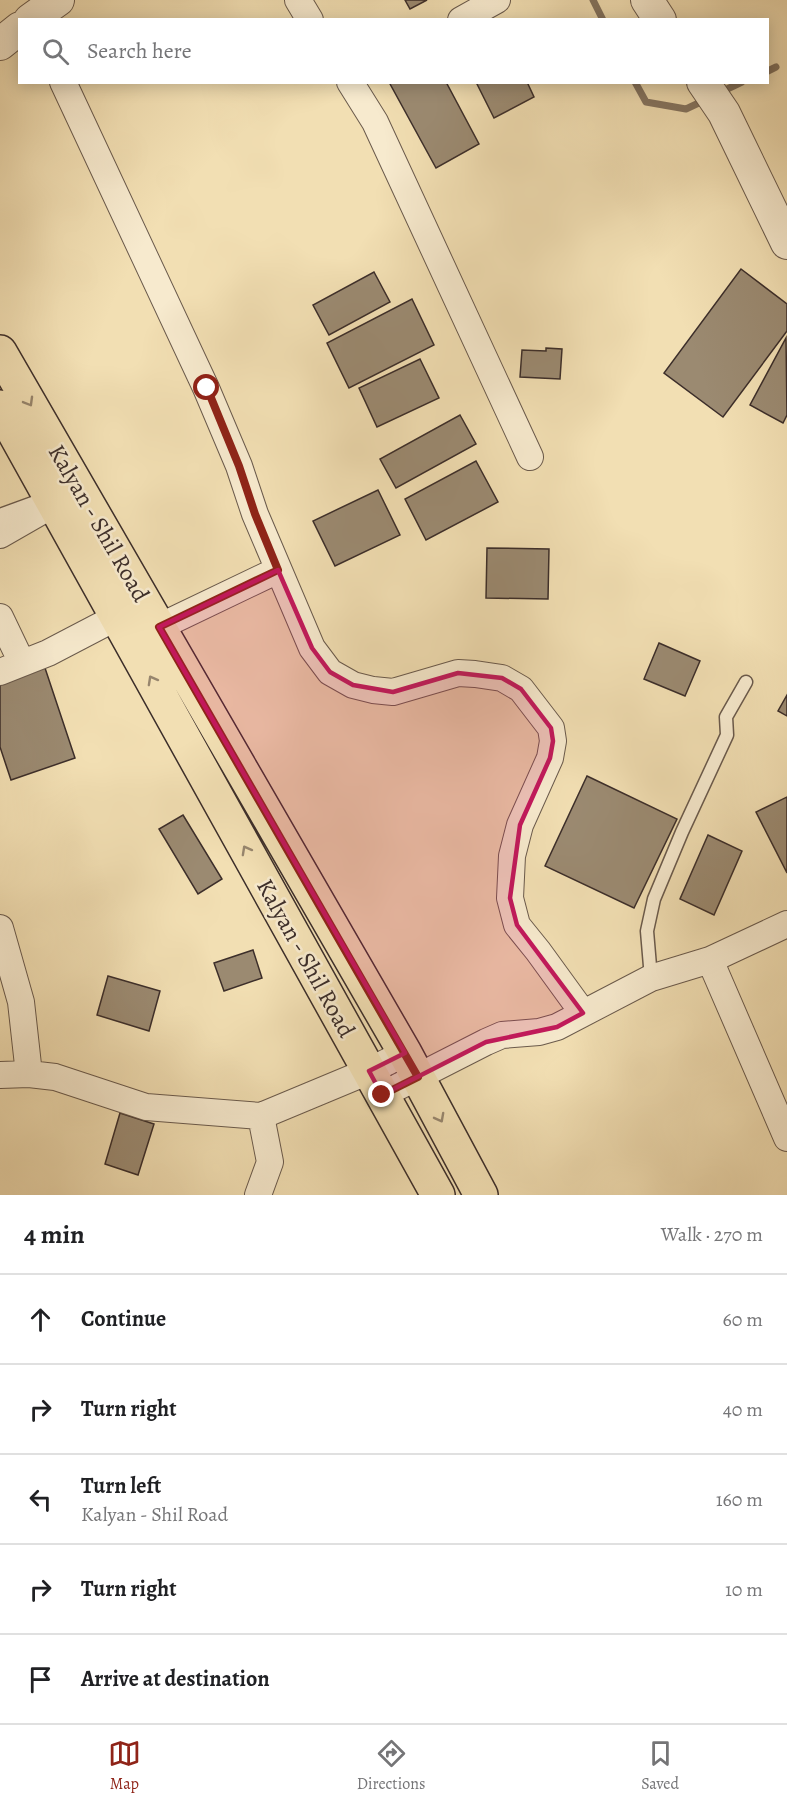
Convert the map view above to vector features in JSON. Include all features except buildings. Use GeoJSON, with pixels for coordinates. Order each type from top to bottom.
{"type":"FeatureCollection","features":[{"type":"Feature","properties":{"kind":"main road","name":"Kalyan - Shil Road"},"geometry":{"type":"LineString","coordinates":[[0,352],[412,1065],[481,1195]]}},
{"type":"Feature","properties":{"kind":"main road","name":"Kalyan - Shil Road"},"geometry":{"type":"LineString","coordinates":[[0,407],[438,1195]]}},
{"type":"Feature","properties":{"kind":"street"},"geometry":{"type":"LineString","coordinates":[[28,17],[58,0]]}},
{"type":"Feature","properties":{"kind":"street"},"geometry":{"type":"LineString","coordinates":[[298,0],[309,18]]}},
{"type":"Feature","properties":{"kind":"street"},"geometry":{"type":"LineString","coordinates":[[465,18],[497,0]]}},
{"type":"Feature","properties":{"kind":"street"},"geometry":{"type":"LineString","coordinates":[[647,0],[659,18]]}},
{"type":"Feature","properties":{"kind":"street"},"geometry":{"type":"LineString","coordinates":[[0,44],[18,27]]}},
{"type":"Feature","properties":{"kind":"street"},"geometry":{"type":"LineString","coordinates":[[64,84],[207,388],[239,466],[255,514],[312,648],[330,672],[353,685],[393,692],[458,673],[502,678],[521,688],[550,728],[553,741],[550,758],[520,825],[512,856],[510,897],[517,925],[583,1013]]}},
{"type":"Feature","properties":{"kind":"street"},"geometry":{"type":"LineString","coordinates":[[351,84],[375,122],[530,457]]}},
{"type":"Feature","properties":{"kind":"street"},"geometry":{"type":"LineString","coordinates":[[709,92],[787,243]]}},
{"type":"Feature","properties":{"kind":"street"},"geometry":{"type":"LineString","coordinates":[[0,535],[52,500]]}},
{"type":"Feature","properties":{"kind":"street"},"geometry":{"type":"LineString","coordinates":[[159,627],[278,570]]}},
{"type":"Feature","properties":{"kind":"street"},"geometry":{"type":"LineString","coordinates":[[0,617],[11,667],[48,653],[117,617]]}},
{"type":"Feature","properties":{"kind":"street"},"geometry":{"type":"LineString","coordinates":[[0,1075],[29,1074],[55,1077],[146,1107],[261,1116],[375,1083],[412,1065],[502,1035],[539,1032],[557,1027],[651,978],[710,960],[787,924]]}},
{"type":"Feature","properties":{"kind":"street"},"geometry":{"type":"LineString","coordinates":[[0,928],[21,1002],[29,1074]]}},
{"type":"Feature","properties":{"kind":"street"},"geometry":{"type":"LineString","coordinates":[[710,960],[787,1138]]}},
{"type":"Feature","properties":{"kind":"street"},"geometry":{"type":"LineString","coordinates":[[258,1195],[270,1162],[261,1116]]}},
{"type":"Feature","properties":{"kind":"lane"},"geometry":{"type":"LineString","coordinates":[[0,515],[52,500]]}},
{"type":"Feature","properties":{"kind":"lane"},"geometry":{"type":"LineString","coordinates":[[651,978],[647,931],[654,899],[727,735],[726,717],[746,681]]}},
{"type":"Feature","properties":{"kind":"highlighted area"},"geometry":{"type":"Polygon","coordinates":[[[278,570],[312,648],[330,672],[353,685],[393,692],[458,673],[502,678],[521,689],[551,728],[553,741],[550,758],[520,825],[510,898],[517,925],[583,1013],[557,1027],[486,1042],[382,1095],[369,1071],[405,1053],[159,627],[278,570]]]}},
{"type":"Feature","properties":{"kind":"waterway"},"geometry":{"type":"LineString","coordinates":[[593,0],[602,18]]}},
{"type":"Feature","properties":{"kind":"waterway"},"geometry":{"type":"LineString","coordinates":[[769,70],[776,67]]}},
{"type":"Feature","properties":{"kind":"waterway"},"geometry":{"type":"LineString","coordinates":[[636,84],[646,102],[686,109],[705,100]]}},
{"type":"Feature","properties":{"kind":"waterway"},"geometry":{"type":"LineString","coordinates":[[721,92],[738,84]]}},
{"type":"Feature","properties":{"kind":"route"},"geometry":{"type":"LineString","coordinates":[[207,388],[278,570],[159,627],[418,1077],[382,1095]]}}]}
